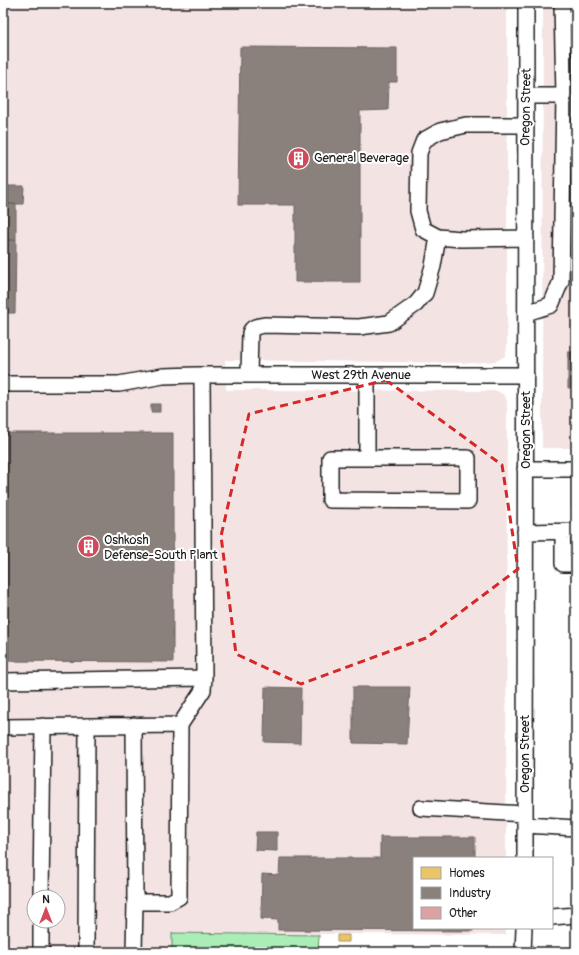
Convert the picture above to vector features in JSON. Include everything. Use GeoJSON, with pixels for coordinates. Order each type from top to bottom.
{"type":"FeatureCollection","features":[{"type":"Feature","properties":{"kind":"street","name":"Oregon Street"},"geometry":{"type":"LineString","coordinates":[[525,857],[526,3]]}},
{"type":"Feature","properties":{"kind":"street"},"geometry":{"type":"LineString","coordinates":[[526,313],[551,305],[561,282],[564,96],[562,3]]}},
{"type":"Feature","properties":{"kind":"street"},"geometry":{"type":"LineString","coordinates":[[527,96],[564,96]]}},
{"type":"Feature","properties":{"kind":"street"},"geometry":{"type":"LineString","coordinates":[[526,126],[466,125],[440,131],[424,140],[419,153],[418,211],[423,229],[438,237],[461,239],[526,238]]}},
{"type":"Feature","properties":{"kind":"street"},"geometry":{"type":"LineString","coordinates":[[249,375],[250,330],[254,327],[265,325],[375,326],[389,323],[416,304],[425,293],[433,266],[438,237]]}},
{"type":"Feature","properties":{"kind":"street"},"geometry":{"type":"LineString","coordinates":[[135,902],[170,902],[179,897],[180,725],[203,690],[204,678],[199,375]]}},
{"type":"Feature","properties":{"kind":"street","name":"West 29th Avenue"},"geometry":{"type":"LineString","coordinates":[[3,384],[119,384],[163,376],[199,375],[526,375]]}},
{"type":"Feature","properties":{"kind":"street"},"geometry":{"type":"LineString","coordinates":[[367,375],[368,458]]}},
{"type":"Feature","properties":{"kind":"street"},"geometry":{"type":"LineString","coordinates":[[330,458],[368,458],[468,458],[468,501],[330,500],[330,458]]}},
{"type":"Feature","properties":{"kind":"street"},"geometry":{"type":"LineString","coordinates":[[525,469],[576,469]]}},
{"type":"Feature","properties":{"kind":"street"},"geometry":{"type":"LineString","coordinates":[[525,532],[570,531],[563,564],[576,564]]}},
{"type":"Feature","properties":{"kind":"street"},"geometry":{"type":"LineString","coordinates":[[3,681],[204,678]]}},
{"type":"Feature","properties":{"kind":"street"},"geometry":{"type":"LineString","coordinates":[[134,725],[134,952]]}},
{"type":"Feature","properties":{"kind":"street"},"geometry":{"type":"LineString","coordinates":[[3,727],[180,725]]}},
{"type":"Feature","properties":{"kind":"street"},"geometry":{"type":"LineString","coordinates":[[41,889],[42,726]]}},
{"type":"Feature","properties":{"kind":"street"},"geometry":{"type":"LineString","coordinates":[[86,952],[87,726]]}},
{"type":"Feature","properties":{"kind":"street"},"geometry":{"type":"LineString","coordinates":[[421,808],[525,819],[576,828]]}},
{"type":"Feature","properties":{"kind":"street"},"geometry":{"type":"LineString","coordinates":[[553,917],[576,916]]}},
{"type":"Feature","properties":{"kind":"street"},"geometry":{"type":"LineString","coordinates":[[41,929],[41,952]]}},
{"type":"Feature","properties":{"kind":"street"},"geometry":{"type":"LineString","coordinates":[[523,952],[524,929]]}},
{"type":"Feature","properties":{"kind":"highlighted area"},"geometry":{"type":"Polygon","coordinates":[[[386,380],[502,465],[518,569],[426,638],[301,684],[236,654],[221,536],[249,414],[386,380]]]}},
{"type":"Feature","properties":{"kind":"shaded area"},"geometry":{"type":"Polygon","coordinates":[[[3,3],[507,3],[507,348],[505,356],[496,361],[474,363],[225,360],[226,390],[497,391],[504,395],[507,401],[506,857],[413,857],[413,929],[506,929],[506,935],[172,933],[172,952],[3,952],[3,3]]]}},
{"type":"Feature","properties":{"kind":"shaded area"},"geometry":{"type":"Polygon","coordinates":[[[543,3],[576,3],[576,448],[542,448],[543,3]]]}},
{"type":"Feature","properties":{"kind":"green space"},"geometry":{"type":"Polygon","coordinates":[[[172,933],[319,935],[318,952],[172,952],[172,933]]]}},
{"type":"Feature","properties":{"kind":"building: Homes"},"geometry":{"type":"Polygon","coordinates":[[[337,935],[349,935],[349,942],[337,942],[337,935]]]}},
{"type":"Feature","properties":{"kind":"building: Industry"},"geometry":{"type":"Polygon","coordinates":[[[573,38],[576,38],[576,79],[572,79],[573,38]]]}},
{"type":"Feature","properties":{"kind":"building: Industry","name":"General Beverage"},"geometry":{"type":"Polygon","coordinates":[[[240,47],[397,48],[397,82],[389,82],[388,110],[360,111],[360,282],[295,282],[295,205],[238,205],[240,47]]]}},
{"type":"Feature","properties":{"kind":"building: Industry"},"geometry":{"type":"Polygon","coordinates":[[[576,132],[576,142],[572,142],[572,133],[576,132]]]}},
{"type":"Feature","properties":{"kind":"building: Industry"},"geometry":{"type":"Polygon","coordinates":[[[3,186],[24,186],[23,204],[3,204],[3,186]]]}},
{"type":"Feature","properties":{"kind":"building: Industry"},"geometry":{"type":"Polygon","coordinates":[[[3,204],[16,204],[16,240],[3,240],[3,204]]]}},
{"type":"Feature","properties":{"kind":"building: Industry"},"geometry":{"type":"Polygon","coordinates":[[[571,209],[576,209],[576,265],[571,264],[571,209]]]}},
{"type":"Feature","properties":{"kind":"building: Industry"},"geometry":{"type":"Polygon","coordinates":[[[3,240],[16,240],[15,313],[3,313],[3,240]]]}},
{"type":"Feature","properties":{"kind":"building: Industry"},"geometry":{"type":"Polygon","coordinates":[[[568,352],[576,352],[576,388],[568,388],[568,352]]]}},
{"type":"Feature","properties":{"kind":"building: Industry"},"geometry":{"type":"Polygon","coordinates":[[[151,404],[160,404],[160,412],[151,412],[151,404]]]}},
{"type":"Feature","properties":{"kind":"building: Industry","name":"Oshkosh Defense-South Plant"},"geometry":{"type":"Polygon","coordinates":[[[3,433],[173,433],[173,662],[3,661],[3,433]]]}},
{"type":"Feature","properties":{"kind":"building: Industry"},"geometry":{"type":"Polygon","coordinates":[[[265,687],[301,688],[300,743],[264,742],[265,687]]]}},
{"type":"Feature","properties":{"kind":"building: Industry"},"geometry":{"type":"Polygon","coordinates":[[[353,687],[410,687],[407,744],[353,743],[353,687]]]}},
{"type":"Feature","properties":{"kind":"building: Industry"},"geometry":{"type":"Polygon","coordinates":[[[256,832],[277,832],[277,851],[255,850],[256,832]]]}},
{"type":"Feature","properties":{"kind":"building: Industry"},"geometry":{"type":"Polygon","coordinates":[[[380,837],[475,837],[475,857],[413,857],[413,929],[473,929],[473,931],[278,930],[278,920],[261,919],[262,874],[279,875],[280,858],[380,858],[380,837]]]}},
{"type":"Feature","properties":{"kind":"building: Other"},"geometry":{"type":"Polygon","coordinates":[[[572,477],[576,477],[576,508],[572,508],[572,477]]]}},
{"type":"Feature","properties":{"kind":"building: Other"},"geometry":{"type":"Polygon","coordinates":[[[571,761],[576,761],[576,776],[571,776],[571,761]]]}},
{"type":"Feature","properties":{"kind":"place","name":"General Beverage"},"geometry":{"type":"Point","coordinates":[299,158]}},
{"type":"Feature","properties":{"kind":"place","name":"Oshkosh Defense-South Plant"},"geometry":{"type":"Point","coordinates":[88,547]}}]}
